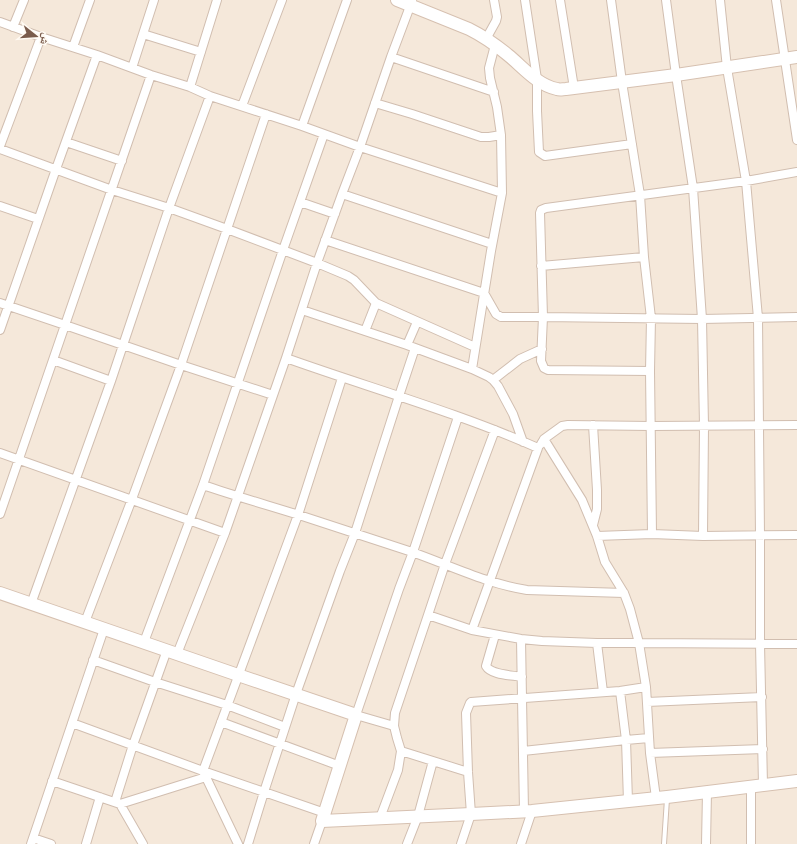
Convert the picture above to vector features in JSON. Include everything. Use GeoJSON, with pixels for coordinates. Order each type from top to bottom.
{"type":"FeatureCollection","features":[{"type":"Feature","properties":{"kind":"street"},"geometry":{"type":"LineString","coordinates":[[13,27],[24,0]]}},
{"type":"Feature","properties":{"kind":"street"},"geometry":{"type":"LineString","coordinates":[[73,47],[90,0]]}},
{"type":"Feature","properties":{"kind":"street"},"geometry":{"type":"LineString","coordinates":[[132,68],[154,0]]}},
{"type":"Feature","properties":{"kind":"street"},"geometry":{"type":"LineString","coordinates":[[190,87],[217,0]]}},
{"type":"Feature","properties":{"kind":"street"},"geometry":{"type":"LineString","coordinates":[[242,106],[282,0]]}},
{"type":"Feature","properties":{"kind":"street"},"geometry":{"type":"LineString","coordinates":[[302,126],[347,0]]}},
{"type":"Feature","properties":{"kind":"street"},"geometry":{"type":"LineString","coordinates":[[397,0],[411,3],[469,29],[491,42],[537,79],[557,89],[676,76],[791,58]]}},
{"type":"Feature","properties":{"kind":"street"},"geometry":{"type":"LineString","coordinates":[[472,369],[492,244],[502,193],[501,135],[489,68],[493,28],[497,17],[494,0]]}},
{"type":"Feature","properties":{"kind":"street"},"geometry":{"type":"LineString","coordinates":[[525,0],[537,79],[536,111],[539,152],[545,156],[632,144]]}},
{"type":"Feature","properties":{"kind":"street"},"geometry":{"type":"LineString","coordinates":[[560,0],[574,88]]}},
{"type":"Feature","properties":{"kind":"street"},"geometry":{"type":"LineString","coordinates":[[611,0],[640,195],[644,257],[651,318],[650,371],[652,534]]}},
{"type":"Feature","properties":{"kind":"street"},"geometry":{"type":"LineString","coordinates":[[666,0],[692,188],[702,319],[704,426],[703,536]]}},
{"type":"Feature","properties":{"kind":"street"},"geometry":{"type":"LineString","coordinates":[[720,0],[727,68],[746,181],[758,318],[760,644],[763,748],[757,785],[751,844]]}},
{"type":"Feature","properties":{"kind":"street"},"geometry":{"type":"LineString","coordinates":[[776,0],[791,58],[797,140]]}},
{"type":"Feature","properties":{"kind":"street"},"geometry":{"type":"LineString","coordinates":[[143,844],[118,803],[133,745],[155,682],[172,652],[226,532],[325,240],[411,3]]}},
{"type":"Feature","properties":{"kind":"street"},"geometry":{"type":"LineString","coordinates":[[0,22],[151,75],[190,87],[210,96],[502,193]]}},
{"type":"Feature","properties":{"kind":"street"},"geometry":{"type":"LineString","coordinates":[[143,34],[200,52]]}},
{"type":"Feature","properties":{"kind":"street"},"geometry":{"type":"LineString","coordinates":[[0,146],[3,130],[41,37]]}},
{"type":"Feature","properties":{"kind":"street"},"geometry":{"type":"LineString","coordinates":[[0,330],[97,55]]}},
{"type":"Feature","properties":{"kind":"street"},"geometry":{"type":"LineString","coordinates":[[391,57],[494,92]]}},
{"type":"Feature","properties":{"kind":"street"},"geometry":{"type":"LineString","coordinates":[[0,514],[151,75]]}},
{"type":"Feature","properties":{"kind":"street"},"geometry":{"type":"LineString","coordinates":[[31,604],[112,381],[169,208],[210,96]]}},
{"type":"Feature","properties":{"kind":"street"},"geometry":{"type":"LineString","coordinates":[[375,103],[481,136],[489,137],[501,135]]}},
{"type":"Feature","properties":{"kind":"street"},"geometry":{"type":"LineString","coordinates":[[84,622],[132,499],[181,365],[266,114]]}},
{"type":"Feature","properties":{"kind":"street"},"geometry":{"type":"LineString","coordinates":[[144,642],[203,485],[324,134]]}},
{"type":"Feature","properties":{"kind":"street"},"geometry":{"type":"LineString","coordinates":[[66,142],[122,161]]}},
{"type":"Feature","properties":{"kind":"street"},"geometry":{"type":"LineString","coordinates":[[0,149],[112,190],[169,208],[317,263],[354,280],[376,303],[475,347]]}},
{"type":"Feature","properties":{"kind":"street"},"geometry":{"type":"LineString","coordinates":[[650,371],[548,370],[544,368],[541,361],[543,317],[540,213],[542,209],[746,181],[797,172]]}},
{"type":"Feature","properties":{"kind":"street"},"geometry":{"type":"LineString","coordinates":[[342,194],[492,244]]}},
{"type":"Feature","properties":{"kind":"street"},"geometry":{"type":"LineString","coordinates":[[300,202],[335,214]]}},
{"type":"Feature","properties":{"kind":"street"},"geometry":{"type":"LineString","coordinates":[[0,206],[38,219]]}},
{"type":"Feature","properties":{"kind":"street"},"geometry":{"type":"LineString","coordinates":[[325,240],[484,293],[498,317],[501,318],[543,317],[702,319],[797,317]]}},
{"type":"Feature","properties":{"kind":"street"},"geometry":{"type":"LineString","coordinates":[[541,266],[644,257]]}},
{"type":"Feature","properties":{"kind":"street"},"geometry":{"type":"LineString","coordinates":[[0,303],[273,395]]}},
{"type":"Feature","properties":{"kind":"street"},"geometry":{"type":"LineString","coordinates":[[365,331],[376,303]]}},
{"type":"Feature","properties":{"kind":"street"},"geometry":{"type":"LineString","coordinates":[[302,310],[407,345],[483,373],[493,380],[498,386],[513,414],[523,442]]}},
{"type":"Feature","properties":{"kind":"street"},"geometry":{"type":"LineString","coordinates":[[407,345],[417,322]]}},
{"type":"Feature","properties":{"kind":"street"},"geometry":{"type":"LineString","coordinates":[[248,844],[285,726],[355,533],[415,348]]}},
{"type":"Feature","properties":{"kind":"street"},"geometry":{"type":"LineString","coordinates":[[493,380],[520,359],[542,350]]}},
{"type":"Feature","properties":{"kind":"street"},"geometry":{"type":"LineString","coordinates":[[286,358],[495,430],[538,448]]}},
{"type":"Feature","properties":{"kind":"street"},"geometry":{"type":"LineString","coordinates":[[53,360],[112,381]]}},
{"type":"Feature","properties":{"kind":"street"},"geometry":{"type":"LineString","coordinates":[[238,844],[204,774],[227,705],[298,515],[342,378]]}},
{"type":"Feature","properties":{"kind":"street"},"geometry":{"type":"LineString","coordinates":[[314,844],[324,817],[356,714],[413,552],[458,417]]}},
{"type":"Feature","properties":{"kind":"street"},"geometry":{"type":"LineString","coordinates":[[593,425],[597,490],[597,509],[593,525]]}},
{"type":"Feature","properties":{"kind":"street"},"geometry":{"type":"LineString","coordinates":[[472,630],[538,448],[544,439],[562,426],[797,426]]}},
{"type":"Feature","properties":{"kind":"street"},"geometry":{"type":"LineString","coordinates":[[380,818],[398,770],[401,751],[394,726],[395,713],[445,564],[495,430]]}},
{"type":"Feature","properties":{"kind":"street"},"geometry":{"type":"LineString","coordinates":[[544,439],[582,500],[593,525],[605,562],[624,593],[630,609],[639,643],[646,687],[650,753],[661,798]]}},
{"type":"Feature","properties":{"kind":"street"},"geometry":{"type":"LineString","coordinates":[[0,453],[226,532]]}},
{"type":"Feature","properties":{"kind":"street"},"geometry":{"type":"LineString","coordinates":[[203,485],[413,552],[490,581],[516,588],[527,590],[624,593]]}},
{"type":"Feature","properties":{"kind":"street"},"geometry":{"type":"LineString","coordinates":[[597,536],[652,534],[703,536],[797,535]]}},
{"type":"Feature","properties":{"kind":"street"},"geometry":{"type":"LineString","coordinates":[[0,593],[238,675],[394,726]]}},
{"type":"Feature","properties":{"kind":"street"},"geometry":{"type":"LineString","coordinates":[[428,615],[472,630],[542,642],[598,644],[797,644]]}},
{"type":"Feature","properties":{"kind":"street"},"geometry":{"type":"LineString","coordinates":[[51,844],[32,841],[104,629]]}},
{"type":"Feature","properties":{"kind":"street"},"geometry":{"type":"LineString","coordinates":[[495,635],[486,666],[493,672],[522,677]]}},
{"type":"Feature","properties":{"kind":"street"},"geometry":{"type":"LineString","coordinates":[[520,844],[528,811],[523,750],[521,639]]}},
{"type":"Feature","properties":{"kind":"street"},"geometry":{"type":"LineString","coordinates":[[598,644],[603,692]]}},
{"type":"Feature","properties":{"kind":"street"},"geometry":{"type":"LineString","coordinates":[[93,660],[285,726]]}},
{"type":"Feature","properties":{"kind":"street"},"geometry":{"type":"LineString","coordinates":[[461,844],[471,814],[466,712],[471,702],[620,691],[646,687]]}},
{"type":"Feature","properties":{"kind":"street"},"geometry":{"type":"LineString","coordinates":[[620,691],[626,740],[628,801]]}},
{"type":"Feature","properties":{"kind":"street"},"geometry":{"type":"LineString","coordinates":[[646,702],[762,697]]}},
{"type":"Feature","properties":{"kind":"street"},"geometry":{"type":"LineString","coordinates":[[221,722],[340,766]]}},
{"type":"Feature","properties":{"kind":"street"},"geometry":{"type":"LineString","coordinates":[[72,723],[133,745],[204,774],[264,792],[324,817],[380,818],[528,811],[661,798],[797,781]]}},
{"type":"Feature","properties":{"kind":"street"},"geometry":{"type":"LineString","coordinates":[[523,750],[649,738]]}},
{"type":"Feature","properties":{"kind":"street"},"geometry":{"type":"LineString","coordinates":[[650,753],[763,748]]}},
{"type":"Feature","properties":{"kind":"street"},"geometry":{"type":"LineString","coordinates":[[401,751],[468,772]]}},
{"type":"Feature","properties":{"kind":"street"},"geometry":{"type":"LineString","coordinates":[[407,844],[418,816],[433,761]]}},
{"type":"Feature","properties":{"kind":"street"},"geometry":{"type":"LineString","coordinates":[[52,781],[118,803],[204,774]]}},
{"type":"Feature","properties":{"kind":"street"},"geometry":{"type":"LineString","coordinates":[[706,844],[707,792]]}},
{"type":"Feature","properties":{"kind":"street"},"geometry":{"type":"LineString","coordinates":[[86,844],[100,797]]}},
{"type":"Feature","properties":{"kind":"lane"},"geometry":{"type":"LineString","coordinates":[[661,798],[664,844]]}},
{"type":"Feature","properties":{"kind":"shaded area"},"geometry":{"type":"Polygon","coordinates":[[[0,0],[797,0],[797,844],[0,844],[0,0]]]}}]}
